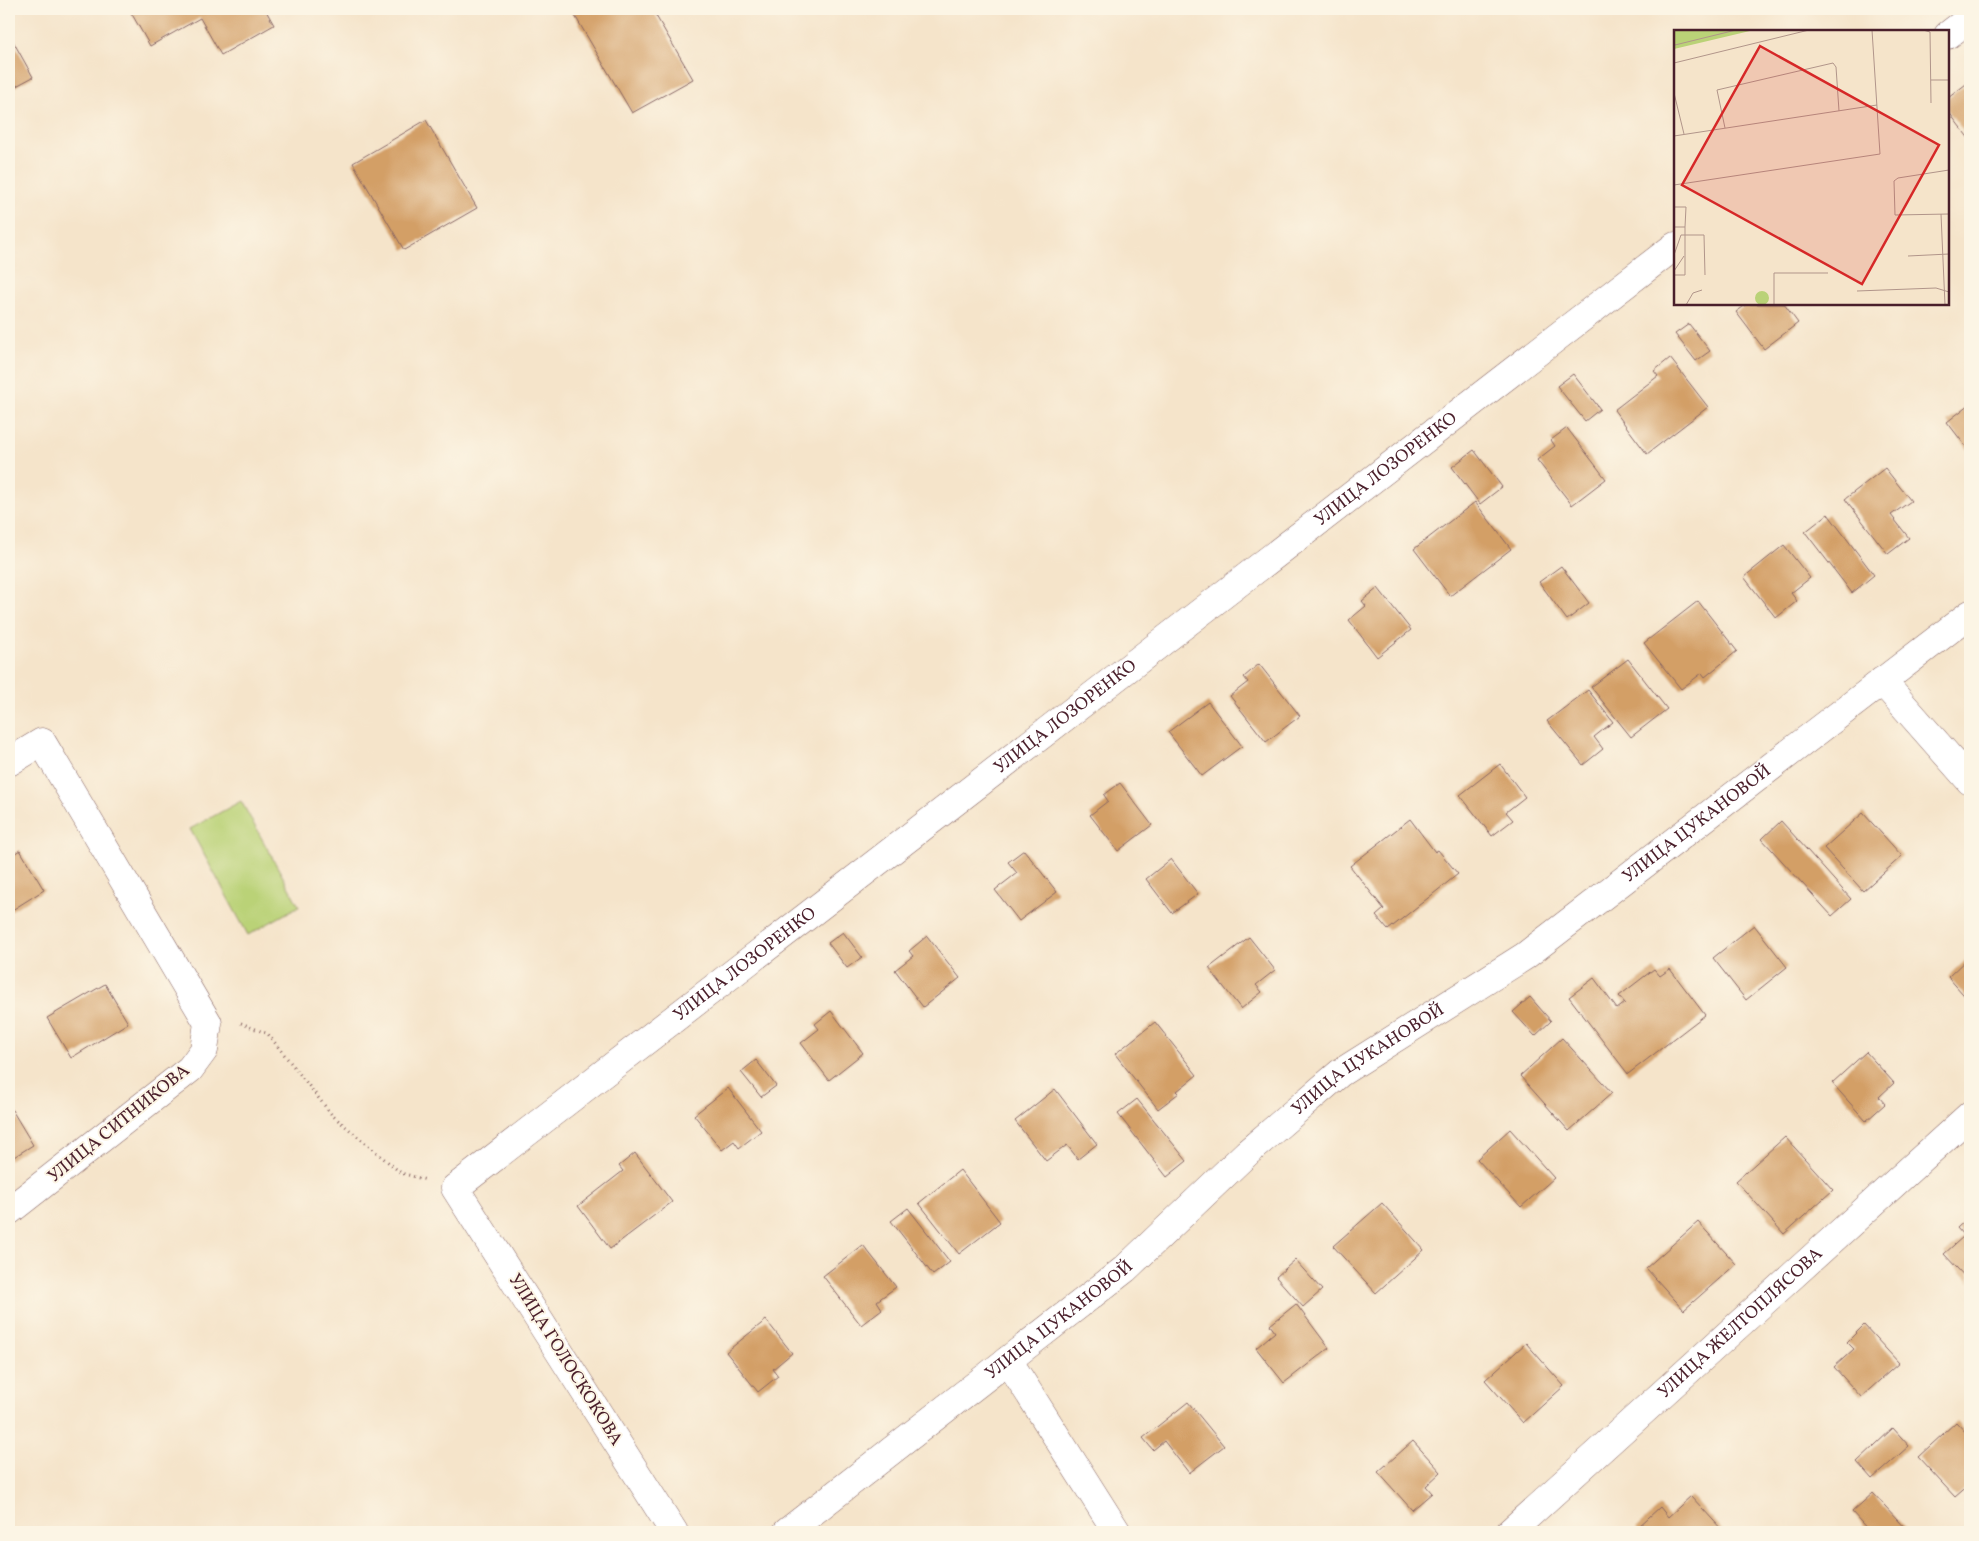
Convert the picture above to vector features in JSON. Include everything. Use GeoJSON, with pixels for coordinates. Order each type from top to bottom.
{"type":"FeatureCollection","features":[{"type":"Feature","properties":{"kind":"street"},"geometry":{"type":"LineString","coordinates":[[1949,34],[1970,18]]}},
{"type":"Feature","properties":{"kind":"street","name":"УЛИЦА ЛОЗОРЕНКО"},"geometry":{"type":"LineString","coordinates":[[455,1188],[1674,247]]}},
{"type":"Feature","properties":{"kind":"street","name":"УЛИЦА ЦУКАНОВОЙ"},"geometry":{"type":"LineString","coordinates":[[787,1532],[1125,1269],[1248,1152],[1340,1073],[1525,956],[1970,614]]}},
{"type":"Feature","properties":{"kind":"street"},"geometry":{"type":"LineString","coordinates":[[1882,681],[1970,781]]}},
{"type":"Feature","properties":{"kind":"street"},"geometry":{"type":"LineString","coordinates":[[9,762],[42,742],[208,1023]]}},
{"type":"Feature","properties":{"kind":"street","name":"УЛИЦА СИТНИКОВА"},"geometry":{"type":"LineString","coordinates":[[9,1211],[190,1070],[204,1050],[208,1023]]}},
{"type":"Feature","properties":{"kind":"street","name":"УЛИЦА ЖЕЛТОПЛЯСОВА"},"geometry":{"type":"LineString","coordinates":[[1510,1532],[1970,1115]]}},
{"type":"Feature","properties":{"kind":"street","name":"УЛИЦА ГОЛОСКОКОВА"},"geometry":{"type":"LineString","coordinates":[[455,1188],[674,1532]]}},
{"type":"Feature","properties":{"kind":"street"},"geometry":{"type":"LineString","coordinates":[[1008,1360],[1117,1532]]}},
{"type":"Feature","properties":{"kind":"path"},"geometry":{"type":"LineString","coordinates":[[208,1023],[230,1018],[268,1034],[332,1115],[400,1173],[455,1188]]}},
{"type":"Feature","properties":{"kind":"green space"},"geometry":{"type":"Polygon","coordinates":[[[241,801],[299,906],[248,935],[190,829],[241,801]]]}},
{"type":"Feature","properties":{"kind":"building"},"geometry":{"type":"Polygon","coordinates":[[[129,9],[265,9],[274,25],[221,55],[200,18],[150,46],[129,9]]]}},
{"type":"Feature","properties":{"kind":"building"},"geometry":{"type":"Polygon","coordinates":[[[571,9],[652,9],[693,79],[632,113],[571,9]]]}},
{"type":"Feature","properties":{"kind":"building"},"geometry":{"type":"Polygon","coordinates":[[[9,34],[33,77],[9,90],[9,34]]]}},
{"type":"Feature","properties":{"kind":"building"},"geometry":{"type":"Polygon","coordinates":[[[1970,81],[1970,140],[1949,112],[1949,97],[1970,81]]]}},
{"type":"Feature","properties":{"kind":"building"},"geometry":{"type":"Polygon","coordinates":[[[426,120],[477,208],[404,250],[353,163],[426,120]]]}},
{"type":"Feature","properties":{"kind":"building"},"geometry":{"type":"Polygon","coordinates":[[[1746,305],[1785,305],[1798,323],[1764,349],[1736,312],[1746,305]]]}},
{"type":"Feature","properties":{"kind":"building"},"geometry":{"type":"Polygon","coordinates":[[[1689,324],[1710,351],[1696,361],[1675,334],[1689,324]]]}},
{"type":"Feature","properties":{"kind":"building"},"geometry":{"type":"Polygon","coordinates":[[[1670,358],[1708,407],[1647,454],[1614,410],[1658,376],[1654,371],[1670,358]]]}},
{"type":"Feature","properties":{"kind":"building"},"geometry":{"type":"Polygon","coordinates":[[[1573,374],[1600,409],[1585,421],[1557,386],[1573,374]]]}},
{"type":"Feature","properties":{"kind":"building"},"geometry":{"type":"Polygon","coordinates":[[[1970,404],[1970,452],[1947,422],[1970,404]]]}},
{"type":"Feature","properties":{"kind":"building"},"geometry":{"type":"Polygon","coordinates":[[[1567,428],[1606,479],[1572,505],[1537,460],[1555,446],[1551,440],[1567,428]]]}},
{"type":"Feature","properties":{"kind":"building"},"geometry":{"type":"Polygon","coordinates":[[[1474,450],[1502,487],[1480,504],[1452,467],[1474,450]]]}},
{"type":"Feature","properties":{"kind":"building"},"geometry":{"type":"Polygon","coordinates":[[[1885,468],[1911,501],[1891,515],[1909,538],[1888,554],[1845,499],[1885,468]]]}},
{"type":"Feature","properties":{"kind":"building"},"geometry":{"type":"Polygon","coordinates":[[[1475,502],[1511,549],[1450,596],[1414,549],[1475,502]]]}},
{"type":"Feature","properties":{"kind":"building"},"geometry":{"type":"Polygon","coordinates":[[[1828,514],[1874,575],[1852,593],[1805,532],[1828,514]]]}},
{"type":"Feature","properties":{"kind":"building"},"geometry":{"type":"Polygon","coordinates":[[[1784,545],[1810,578],[1791,593],[1797,601],[1776,618],[1744,577],[1784,545]]]}},
{"type":"Feature","properties":{"kind":"building"},"geometry":{"type":"Polygon","coordinates":[[[1561,566],[1589,603],[1567,620],[1539,582],[1561,566]]]}},
{"type":"Feature","properties":{"kind":"building"},"geometry":{"type":"Polygon","coordinates":[[[1378,588],[1411,630],[1377,657],[1349,620],[1366,606],[1362,601],[1378,588]]]}},
{"type":"Feature","properties":{"kind":"building"},"geometry":{"type":"Polygon","coordinates":[[[1698,601],[1737,651],[1705,677],[1702,673],[1681,689],[1644,643],[1698,601]]]}},
{"type":"Feature","properties":{"kind":"building"},"geometry":{"type":"Polygon","coordinates":[[[1628,659],[1667,709],[1631,737],[1591,687],[1628,659]]]}},
{"type":"Feature","properties":{"kind":"building"},"geometry":{"type":"Polygon","coordinates":[[[1259,664],[1300,716],[1266,742],[1230,696],[1248,682],[1244,677],[1259,664]]]}},
{"type":"Feature","properties":{"kind":"building"},"geometry":{"type":"Polygon","coordinates":[[[1588,690],[1613,722],[1594,737],[1603,749],[1583,765],[1547,721],[1588,690]]]}},
{"type":"Feature","properties":{"kind":"building"},"geometry":{"type":"Polygon","coordinates":[[[1208,702],[1242,746],[1202,776],[1168,732],[1208,702]]]}},
{"type":"Feature","properties":{"kind":"building"},"geometry":{"type":"Polygon","coordinates":[[[1500,764],[1525,797],[1506,812],[1513,820],[1492,836],[1460,795],[1500,764]]]}},
{"type":"Feature","properties":{"kind":"building"},"geometry":{"type":"Polygon","coordinates":[[[1120,783],[1152,825],[1118,851],[1090,815],[1108,801],[1104,795],[1120,783]]]}},
{"type":"Feature","properties":{"kind":"building"},"geometry":{"type":"Polygon","coordinates":[[[1863,813],[1902,856],[1863,891],[1824,848],[1863,813]]]}},
{"type":"Feature","properties":{"kind":"building"},"geometry":{"type":"Polygon","coordinates":[[[1410,819],[1435,852],[1438,850],[1458,874],[1388,930],[1376,916],[1384,909],[1350,866],[1410,819]]]}},
{"type":"Feature","properties":{"kind":"building"},"geometry":{"type":"Polygon","coordinates":[[[1781,821],[1851,899],[1832,916],[1762,839],[1781,821]]]}},
{"type":"Feature","properties":{"kind":"building"},"geometry":{"type":"Polygon","coordinates":[[[20,850],[44,890],[9,912],[9,857],[20,850]]]}},
{"type":"Feature","properties":{"kind":"building"},"geometry":{"type":"Polygon","coordinates":[[[1024,850],[1057,892],[1019,921],[995,890],[1017,873],[1008,862],[1024,850]]]}},
{"type":"Feature","properties":{"kind":"building"},"geometry":{"type":"Polygon","coordinates":[[[1171,859],[1198,894],[1172,913],[1146,879],[1171,859]]]}},
{"type":"Feature","properties":{"kind":"building"},"geometry":{"type":"Polygon","coordinates":[[[1754,925],[1787,967],[1746,1000],[1713,958],[1754,925]]]}},
{"type":"Feature","properties":{"kind":"building"},"geometry":{"type":"Polygon","coordinates":[[[843,932],[862,957],[847,968],[828,943],[843,932]]]}},
{"type":"Feature","properties":{"kind":"building"},"geometry":{"type":"Polygon","coordinates":[[[927,936],[960,978],[923,1007],[895,970],[913,956],[909,951],[927,936]]]}},
{"type":"Feature","properties":{"kind":"building"},"geometry":{"type":"Polygon","coordinates":[[[1249,937],[1275,970],[1256,985],[1262,992],[1241,1009],[1209,968],[1249,937]]]}},
{"type":"Feature","properties":{"kind":"building"},"geometry":{"type":"Polygon","coordinates":[[[1970,956],[1970,1002],[1948,977],[1970,956]]]}},
{"type":"Feature","properties":{"kind":"building"},"geometry":{"type":"Polygon","coordinates":[[[1654,969],[1660,976],[1670,969],[1705,1015],[1628,1074],[1569,997],[1594,978],[1617,1009],[1625,1003],[1619,996],[1654,969]]]}},
{"type":"Feature","properties":{"kind":"building"},"geometry":{"type":"Polygon","coordinates":[[[105,984],[128,1023],[71,1058],[47,1018],[105,984]]]}},
{"type":"Feature","properties":{"kind":"building"},"geometry":{"type":"Polygon","coordinates":[[[1530,997],[1551,1021],[1535,1036],[1513,1012],[1530,997]]]}},
{"type":"Feature","properties":{"kind":"building"},"geometry":{"type":"Polygon","coordinates":[[[831,1011],[863,1053],[829,1080],[801,1043],[819,1029],[815,1024],[831,1011]]]}},
{"type":"Feature","properties":{"kind":"building"},"geometry":{"type":"Polygon","coordinates":[[[1155,1022],[1197,1075],[1177,1091],[1179,1093],[1158,1109],[1115,1054],[1155,1022]]]}},
{"type":"Feature","properties":{"kind":"building"},"geometry":{"type":"Polygon","coordinates":[[[1562,1038],[1612,1093],[1569,1131],[1520,1076],[1562,1038]]]}},
{"type":"Feature","properties":{"kind":"building"},"geometry":{"type":"Polygon","coordinates":[[[1866,1052],[1894,1083],[1879,1097],[1885,1104],[1866,1121],[1832,1083],[1866,1052]]]}},
{"type":"Feature","properties":{"kind":"building"},"geometry":{"type":"Polygon","coordinates":[[[756,1060],[776,1086],[761,1097],[741,1072],[756,1060]]]}},
{"type":"Feature","properties":{"kind":"building"},"geometry":{"type":"Polygon","coordinates":[[[728,1088],[761,1131],[739,1148],[734,1141],[722,1150],[694,1115],[728,1088]]]}},
{"type":"Feature","properties":{"kind":"building"},"geometry":{"type":"Polygon","coordinates":[[[1055,1089],[1097,1144],[1078,1159],[1067,1145],[1046,1161],[1015,1121],[1055,1089]]]}},
{"type":"Feature","properties":{"kind":"building"},"geometry":{"type":"Polygon","coordinates":[[[1137,1099],[1187,1161],[1167,1177],[1118,1114],[1137,1099]]]}},
{"type":"Feature","properties":{"kind":"building"},"geometry":{"type":"Polygon","coordinates":[[[9,1105],[33,1145],[9,1160],[9,1105]]]}},
{"type":"Feature","properties":{"kind":"building"},"geometry":{"type":"Polygon","coordinates":[[[1510,1129],[1554,1178],[1521,1207],[1477,1159],[1510,1129]]]}},
{"type":"Feature","properties":{"kind":"building"},"geometry":{"type":"Polygon","coordinates":[[[1785,1137],[1833,1190],[1784,1234],[1736,1181],[1785,1137]]]}},
{"type":"Feature","properties":{"kind":"building"},"geometry":{"type":"Polygon","coordinates":[[[635,1153],[672,1202],[610,1249],[578,1206],[623,1171],[619,1166],[635,1153]]]}},
{"type":"Feature","properties":{"kind":"building"},"geometry":{"type":"Polygon","coordinates":[[[960,1170],[1000,1222],[959,1254],[919,1203],[960,1170]]]}},
{"type":"Feature","properties":{"kind":"building"},"geometry":{"type":"Polygon","coordinates":[[[1382,1203],[1424,1250],[1376,1293],[1333,1246],[1382,1203]]]}},
{"type":"Feature","properties":{"kind":"building"},"geometry":{"type":"Polygon","coordinates":[[[908,1208],[950,1262],[933,1275],[891,1221],[908,1208]]]}},
{"type":"Feature","properties":{"kind":"building"},"geometry":{"type":"Polygon","coordinates":[[[1970,1216],[1970,1282],[1944,1254],[1964,1236],[1957,1228],[1970,1216]]]}},
{"type":"Feature","properties":{"kind":"building"},"geometry":{"type":"Polygon","coordinates":[[[1698,1222],[1736,1264],[1684,1310],[1646,1268],[1698,1222]]]}},
{"type":"Feature","properties":{"kind":"building"},"geometry":{"type":"Polygon","coordinates":[[[863,1245],[896,1287],[877,1301],[882,1309],[861,1325],[823,1276],[863,1245]]]}},
{"type":"Feature","properties":{"kind":"building"},"geometry":{"type":"Polygon","coordinates":[[[1295,1260],[1322,1290],[1303,1307],[1276,1277],[1295,1260]]]}},
{"type":"Feature","properties":{"kind":"building"},"geometry":{"type":"Polygon","coordinates":[[[1296,1304],[1329,1348],[1284,1383],[1256,1348],[1275,1332],[1270,1325],[1296,1304]]]}},
{"type":"Feature","properties":{"kind":"building"},"geometry":{"type":"Polygon","coordinates":[[[766,1320],[792,1353],[773,1369],[778,1376],[758,1392],[726,1352],[766,1320]]]}},
{"type":"Feature","properties":{"kind":"building"},"geometry":{"type":"Polygon","coordinates":[[[1864,1325],[1899,1363],[1861,1397],[1834,1367],[1854,1349],[1847,1342],[1864,1325]]]}},
{"type":"Feature","properties":{"kind":"building"},"geometry":{"type":"Polygon","coordinates":[[[1526,1343],[1564,1386],[1523,1423],[1485,1380],[1526,1343]]]}},
{"type":"Feature","properties":{"kind":"building"},"geometry":{"type":"Polygon","coordinates":[[[1188,1402],[1224,1446],[1189,1473],[1164,1441],[1153,1450],[1143,1438],[1188,1402]]]}},
{"type":"Feature","properties":{"kind":"building"},"geometry":{"type":"Polygon","coordinates":[[[1956,1422],[1970,1437],[1970,1464],[1965,1469],[1970,1474],[1970,1484],[1955,1497],[1918,1457],[1956,1422]]]}},
{"type":"Feature","properties":{"kind":"building"},"geometry":{"type":"Polygon","coordinates":[[[1893,1428],[1909,1446],[1872,1479],[1857,1462],[1893,1428]]]}},
{"type":"Feature","properties":{"kind":"building"},"geometry":{"type":"Polygon","coordinates":[[[1413,1441],[1441,1472],[1426,1486],[1432,1493],[1412,1510],[1378,1472],[1413,1441]]]}},
{"type":"Feature","properties":{"kind":"building"},"geometry":{"type":"Polygon","coordinates":[[[1873,1493],[1909,1532],[1870,1532],[1852,1512],[1873,1493]]]}},
{"type":"Feature","properties":{"kind":"building"},"geometry":{"type":"Polygon","coordinates":[[[1691,1496],[1724,1532],[1641,1532],[1637,1528],[1660,1507],[1668,1517],[1691,1496]]]}}]}
